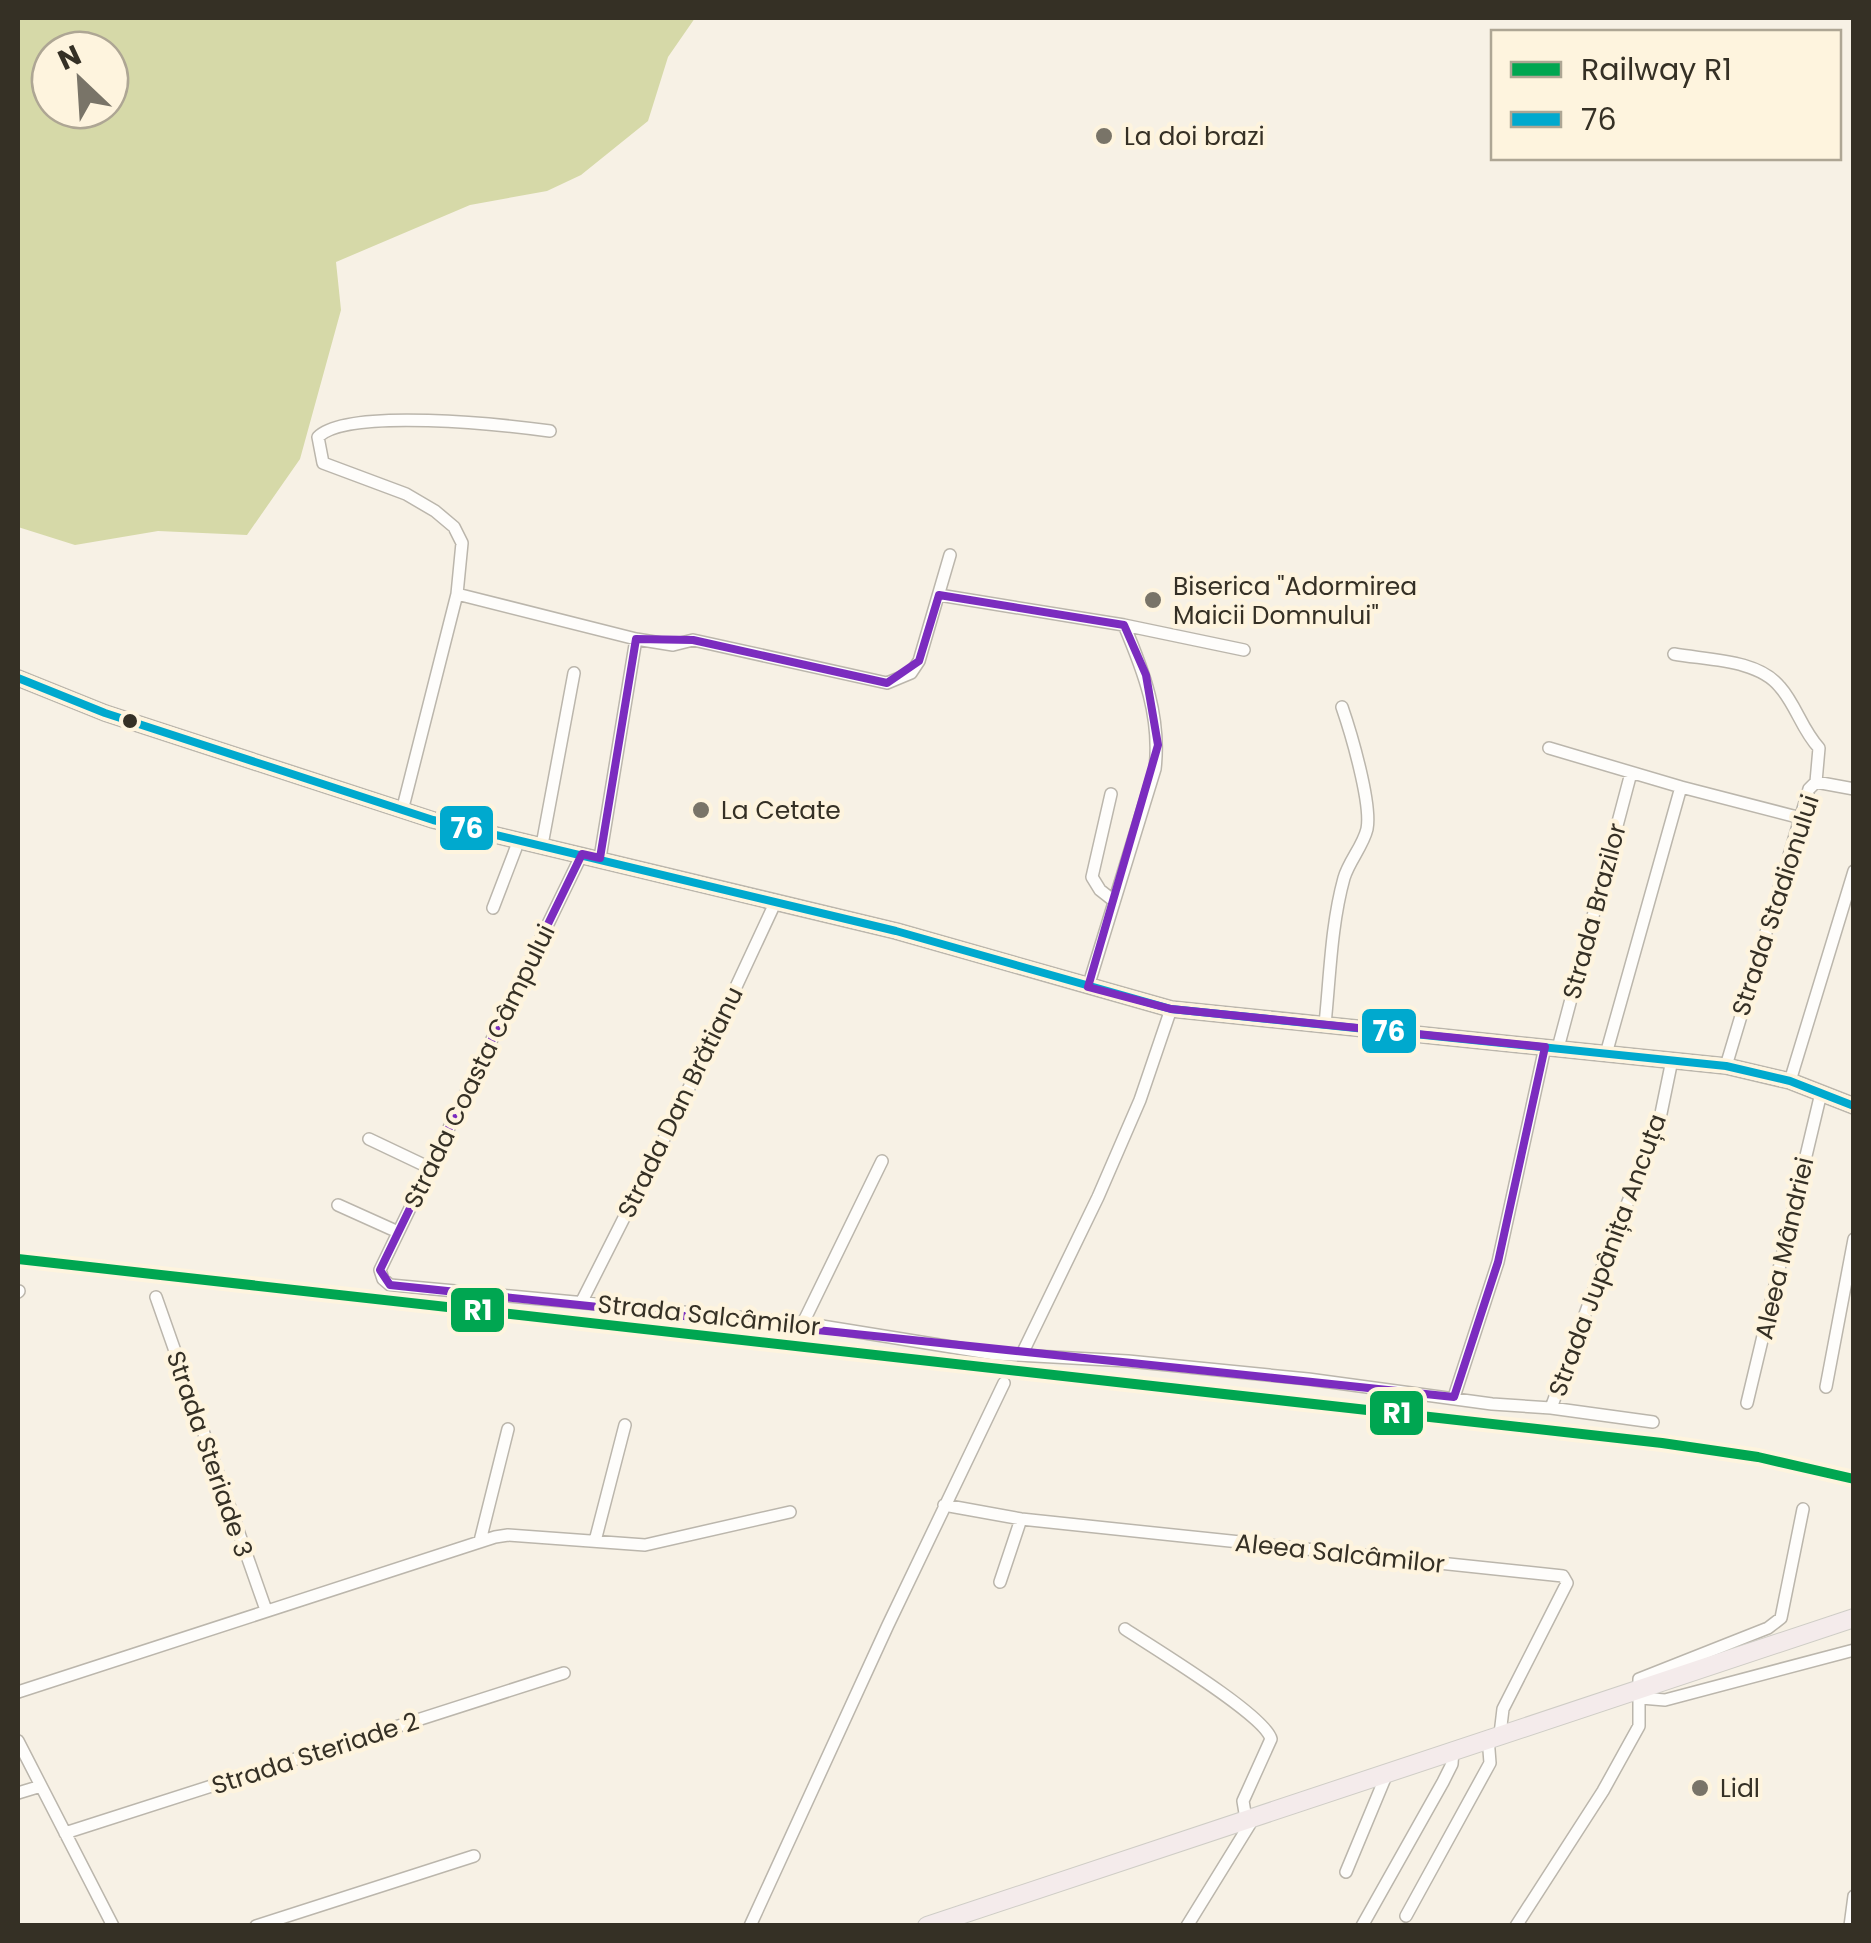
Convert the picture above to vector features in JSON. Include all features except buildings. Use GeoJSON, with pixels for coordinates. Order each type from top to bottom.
{"type":"FeatureCollection","features":[{"type":"Feature","properties":{"kind":"main road"},"geometry":{"type":"LineString","coordinates":[[927,1926],[1453,1749],[1639,1694],[1854,1618]]}},
{"type":"Feature","properties":{"kind":"street"},"geometry":{"type":"LineString","coordinates":[[402,810],[457,594],[462,543],[454,527],[406,494],[323,462],[318,438],[325,430],[340,427],[422,420],[550,431]]}},
{"type":"Feature","properties":{"kind":"street"},"geometry":{"type":"LineString","coordinates":[[457,594],[636,638],[673,645],[694,640],[887,683],[911,673],[919,662],[950,555]]}},
{"type":"Feature","properties":{"kind":"street"},"geometry":{"type":"LineString","coordinates":[[939,595],[1244,650]]}},
{"type":"Feature","properties":{"kind":"street"},"geometry":{"type":"LineString","coordinates":[[1088,987],[1158,746],[1146,676],[1124,626]]}},
{"type":"Feature","properties":{"kind":"street"},"geometry":{"type":"LineString","coordinates":[[600,858],[636,638]]}},
{"type":"Feature","properties":{"kind":"street"},"geometry":{"type":"LineString","coordinates":[[1674,654],[1764,672],[1781,688],[1819,748],[1816,782]]}},
{"type":"Feature","properties":{"kind":"street"},"geometry":{"type":"LineString","coordinates":[[542,845],[574,673]]}},
{"type":"Feature","properties":{"kind":"street"},"geometry":{"type":"LineString","coordinates":[[18,678],[105,713],[402,810],[920,938],[1171,1008],[1726,1066],[1790,1081],[1854,1106]]}},
{"type":"Feature","properties":{"kind":"street"},"geometry":{"type":"LineString","coordinates":[[1325,1024],[1335,917],[1346,873],[1367,829],[1354,744],[1342,707]]}},
{"type":"Feature","properties":{"kind":"street"},"geometry":{"type":"LineString","coordinates":[[1549,748],[1801,818]]}},
{"type":"Feature","properties":{"kind":"street","name":"Strada Brazilor"},"geometry":{"type":"LineString","coordinates":[[1551,1048],[1631,773]]}},
{"type":"Feature","properties":{"kind":"street","name":"Strada Stadionului"},"geometry":{"type":"LineString","coordinates":[[1726,1066],[1810,789],[1816,782],[1854,789]]}},
{"type":"Feature","properties":{"kind":"street"},"geometry":{"type":"LineString","coordinates":[[1606,1054],[1681,787]]}},
{"type":"Feature","properties":{"kind":"street"},"geometry":{"type":"LineString","coordinates":[[1112,794],[1092,877],[1100,890],[1114,900]]}},
{"type":"Feature","properties":{"kind":"street"},"geometry":{"type":"LineString","coordinates":[[493,908],[519,840]]}},
{"type":"Feature","properties":{"kind":"street","name":"Strada Coasta Câmpului"},"geometry":{"type":"LineString","coordinates":[[383,1279],[380,1270],[428,1167],[582,854]]}},
{"type":"Feature","properties":{"kind":"street"},"geometry":{"type":"LineString","coordinates":[[1790,1081],[1854,871]]}},
{"type":"Feature","properties":{"kind":"street","name":"Strada Dan Brătianu"},"geometry":{"type":"LineString","coordinates":[[582,1301],[681,1104],[776,901]]}},
{"type":"Feature","properties":{"kind":"street"},"geometry":{"type":"LineString","coordinates":[[1022,1354],[1127,1132],[1171,1008]]}},
{"type":"Feature","properties":{"kind":"street"},"geometry":{"type":"LineString","coordinates":[[1454,1398],[1498,1262],[1551,1048]]}},
{"type":"Feature","properties":{"kind":"street","name":"Strada Jupânița Ancuța"},"geometry":{"type":"LineString","coordinates":[[1653,1422],[1551,1408],[1658,1128],[1672,1060]]}},
{"type":"Feature","properties":{"kind":"street","name":"Aleea Mândriei"},"geometry":{"type":"LineString","coordinates":[[1747,1404],[1820,1093]]}},
{"type":"Feature","properties":{"kind":"street"},"geometry":{"type":"LineString","coordinates":[[369,1139],[428,1167]]}},
{"type":"Feature","properties":{"kind":"street"},"geometry":{"type":"LineString","coordinates":[[803,1323],[882,1161]]}},
{"type":"Feature","properties":{"kind":"street"},"geometry":{"type":"LineString","coordinates":[[338,1205],[398,1232]]}},
{"type":"Feature","properties":{"kind":"street"},"geometry":{"type":"LineString","coordinates":[[1826,1387],[1854,1238]]}},
{"type":"Feature","properties":{"kind":"street","name":"Strada Salcâmilor"},"geometry":{"type":"LineString","coordinates":[[383,1279],[390,1285],[410,1288],[803,1323],[995,1354],[1128,1360],[1551,1408]]}},
{"type":"Feature","properties":{"kind":"street","name":"Strada Steriade 3"},"geometry":{"type":"LineString","coordinates":[[156,1296],[266,1610]]}},
{"type":"Feature","properties":{"kind":"street"},"geometry":{"type":"LineString","coordinates":[[750,1926],[1004,1383]]}},
{"type":"Feature","properties":{"kind":"street"},"geometry":{"type":"LineString","coordinates":[[594,1541],[625,1425]]}},
{"type":"Feature","properties":{"kind":"street"},"geometry":{"type":"LineString","coordinates":[[480,1541],[508,1429]]}},
{"type":"Feature","properties":{"kind":"street","name":"Aleea Salcâmilor"},"geometry":{"type":"LineString","coordinates":[[944,1505],[1021,1519],[1562,1576],[1567,1583],[1503,1710],[1494,1736]]}},
{"type":"Feature","properties":{"kind":"street"},"geometry":{"type":"LineString","coordinates":[[1516,1926],[1603,1792],[1640,1726],[1638,1679],[1777,1623],[1781,1618],[1803,1509]]}},
{"type":"Feature","properties":{"kind":"street"},"geometry":{"type":"LineString","coordinates":[[18,1692],[480,1541],[508,1535],[644,1545],[790,1512]]}},
{"type":"Feature","properties":{"kind":"street"},"geometry":{"type":"LineString","coordinates":[[1000,1582],[1021,1519]]}},
{"type":"Feature","properties":{"kind":"street"},"geometry":{"type":"LineString","coordinates":[[1125,1628],[1249,1713],[1268,1730],[1271,1739],[1243,1801],[1251,1817],[1187,1926]]}},
{"type":"Feature","properties":{"kind":"street"},"geometry":{"type":"LineString","coordinates":[[1639,1694],[1665,1700],[1854,1650]]}},
{"type":"Feature","properties":{"kind":"street","name":"Strada Steriade 2"},"geometry":{"type":"LineString","coordinates":[[65,1832],[564,1672]]}},
{"type":"Feature","properties":{"kind":"street"},"geometry":{"type":"LineString","coordinates":[[1406,1916],[1490,1763],[1494,1736]]}},
{"type":"Feature","properties":{"kind":"street"},"geometry":{"type":"LineString","coordinates":[[18,1741],[112,1926]]}},
{"type":"Feature","properties":{"kind":"street"},"geometry":{"type":"LineString","coordinates":[[1362,1926],[1444,1782],[1453,1749]]}},
{"type":"Feature","properties":{"kind":"street"},"geometry":{"type":"LineString","coordinates":[[1346,1872],[1388,1771]]}},
{"type":"Feature","properties":{"kind":"street"},"geometry":{"type":"LineString","coordinates":[[18,1794],[41,1786]]}},
{"type":"Feature","properties":{"kind":"street"},"geometry":{"type":"LineString","coordinates":[[256,1926],[474,1856]]}},
{"type":"Feature","properties":{"kind":"street"},"geometry":{"type":"LineString","coordinates":[[1850,1926],[1854,1896]]}},
{"type":"Feature","properties":{"kind":"highlighted area"},"geometry":{"type":"Polygon","coordinates":[[[939,595],[1124,625],[1146,675],[1158,745],[1088,987],[1171,1009],[1545,1047],[1498,1262],[1454,1397],[390,1285],[380,1270],[582,854],[600,858],[636,639],[693,640],[887,683],[919,661],[939,595]]]}},
{"type":"Feature","properties":{"kind":"green space"},"geometry":{"type":"Polygon","coordinates":[[[18,18],[695,18],[668,57],[648,121],[581,175],[547,191],[470,205],[336,262],[341,310],[300,459],[247,535],[158,531],[75,545],[18,527],[18,18]]]}},
{"type":"Feature","properties":{"kind":"rail line","name":"R1"},"geometry":{"type":"LineString","coordinates":[[18,1259],[1662,1443],[1758,1457],[1854,1479]]}},
{"type":"Feature","properties":{"kind":"transit line","name":"76"},"geometry":{"type":"LineString","coordinates":[[18,678],[105,713],[433,820],[896,931],[1171,1009],[1726,1066],[1790,1081],[1854,1106]]}},
{"type":"Feature","properties":{"kind":"place","name":"La doi brazi"},"geometry":{"type":"Point","coordinates":[1104,136]}},
{"type":"Feature","properties":{"kind":"place","name":"Biserica \"Adormirea Maicii Domnului\""},"geometry":{"type":"Point","coordinates":[1153,600]}},
{"type":"Feature","properties":{"kind":"place","name":"La Cetate"},"geometry":{"type":"Point","coordinates":[701,810]}},
{"type":"Feature","properties":{"kind":"place","name":"Lidl"},"geometry":{"type":"Point","coordinates":[1700,1788]}}]}
